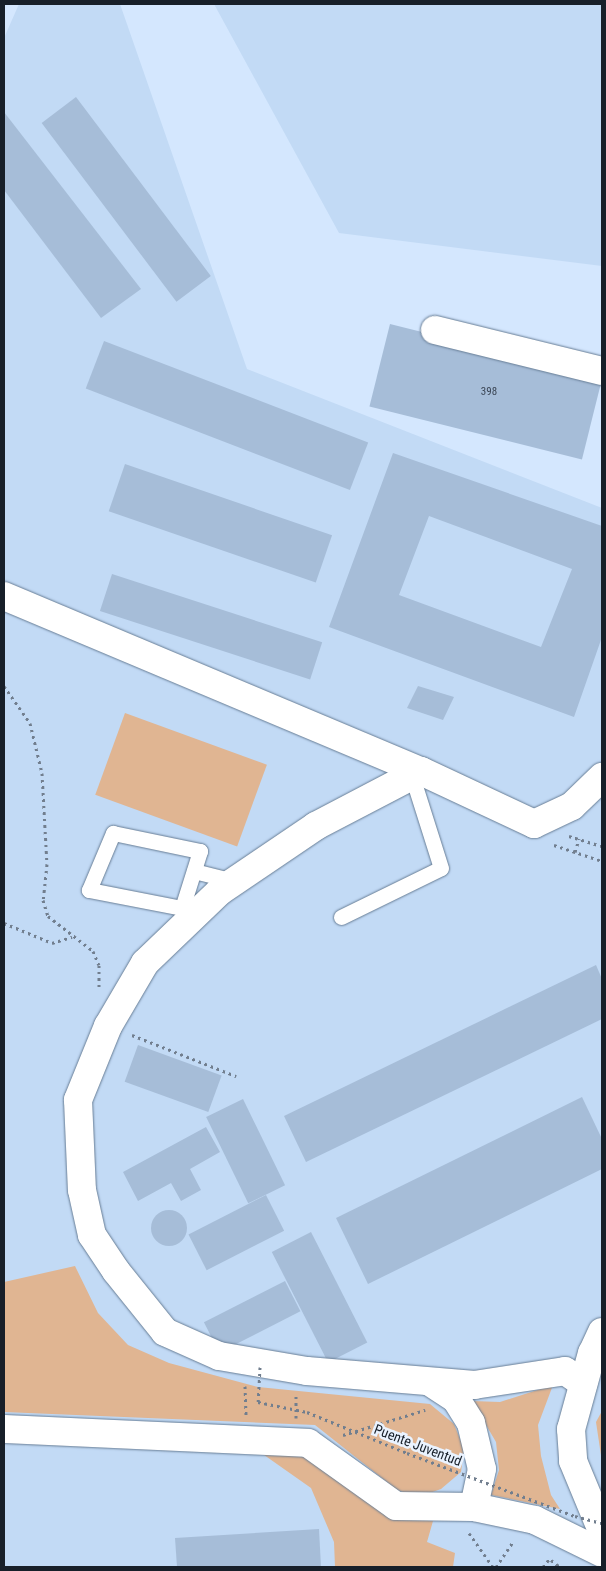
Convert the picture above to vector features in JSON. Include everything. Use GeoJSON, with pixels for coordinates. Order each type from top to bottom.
{"type":"FeatureCollection","features":[{"type":"Feature","properties":{"kind":"street"},"geometry":{"type":"LineString","coordinates":[[435,330],[602,371]]}},
{"type":"Feature","properties":{"kind":"street"},"geometry":{"type":"LineString","coordinates":[[4,596],[534,824],[572,806],[602,777]]}},
{"type":"Feature","properties":{"kind":"street"},"geometry":{"type":"LineString","coordinates":[[416,773],[316,826],[234,881],[220,891],[145,963],[108,1026],[78,1100],[82,1190],[92,1235],[116,1271],[165,1332],[219,1356],[251,1363],[292,1368],[474,1385],[565,1371],[582,1383]]}},
{"type":"Feature","properties":{"kind":"street"},"geometry":{"type":"LineString","coordinates":[[599,1343],[582,1383],[571,1429],[573,1461],[602,1531]]}},
{"type":"Feature","properties":{"kind":"street"},"geometry":{"type":"LineString","coordinates":[[430,1382],[456,1399],[471,1422],[482,1469],[462,1507]]}},
{"type":"Feature","properties":{"kind":"street"},"geometry":{"type":"LineString","coordinates":[[4,1429],[302,1442],[396,1506],[462,1507],[535,1520],[602,1553]]}},
{"type":"Feature","properties":{"kind":"lane"},"geometry":{"type":"LineString","coordinates":[[341,917],[441,868],[416,773]]}},
{"type":"Feature","properties":{"kind":"lane"},"geometry":{"type":"LineString","coordinates":[[113,833],[200,852],[194,870],[182,908],[89,890],[113,833]]}},
{"type":"Feature","properties":{"kind":"lane"},"geometry":{"type":"LineString","coordinates":[[194,870],[234,881]]}},
{"type":"Feature","properties":{"kind":"path"},"geometry":{"type":"LineString","coordinates":[[4,686],[30,723],[42,773],[47,864],[43,900],[48,916],[93,951],[99,965],[99,989],[122,1002]]}},
{"type":"Feature","properties":{"kind":"path"},"geometry":{"type":"LineString","coordinates":[[575,852],[579,839]]}},
{"type":"Feature","properties":{"kind":"path"},"geometry":{"type":"LineString","coordinates":[[551,844],[602,861]]}},
{"type":"Feature","properties":{"kind":"path"},"geometry":{"type":"LineString","coordinates":[[595,844],[602,846]]}},
{"type":"Feature","properties":{"kind":"path"},"geometry":{"type":"LineString","coordinates":[[4,923],[52,943],[72,936]]}},
{"type":"Feature","properties":{"kind":"path"},"geometry":{"type":"LineString","coordinates":[[108,1026],[236,1076]]}},
{"type":"Feature","properties":{"kind":"path"},"geometry":{"type":"LineString","coordinates":[[246,1440],[251,1363]]}},
{"type":"Feature","properties":{"kind":"path","name":"Puente Juventud"},"geometry":{"type":"LineString","coordinates":[[251,1363],[258,1402],[306,1412],[435,1464],[575,1516],[602,1523]]}},
{"type":"Feature","properties":{"kind":"path"},"geometry":{"type":"LineString","coordinates":[[292,1368],[302,1442],[380,1426],[456,1399]]}},
{"type":"Feature","properties":{"kind":"path"},"geometry":{"type":"LineString","coordinates":[[462,1507],[470,1535],[494,1567],[513,1542]]}},
{"type":"Feature","properties":{"kind":"path"},"geometry":{"type":"LineString","coordinates":[[470,1535],[479,1536]]}},
{"type":"Feature","properties":{"kind":"path"},"geometry":{"type":"LineString","coordinates":[[504,1541],[513,1542],[520,1546]]}},
{"type":"Feature","properties":{"kind":"path"},"geometry":{"type":"LineString","coordinates":[[542,1555],[550,1558],[560,1567]]}},
{"type":"Feature","properties":{"kind":"path"},"geometry":{"type":"LineString","coordinates":[[543,1567],[550,1558]]}},
{"type":"Feature","properties":{"kind":"shaded area"},"geometry":{"type":"Polygon","coordinates":[[[19,4],[120,4],[247,369],[602,508],[602,1567],[4,1567],[4,38],[19,4]]]}},
{"type":"Feature","properties":{"kind":"shaded area"},"geometry":{"type":"Polygon","coordinates":[[[214,4],[602,4],[602,266],[339,233],[214,4]]]}},
{"type":"Feature","properties":{"kind":"shaded area"},"geometry":{"type":"Polygon","coordinates":[[[125,713],[267,765],[237,846],[95,795],[125,713]]]}},
{"type":"Feature","properties":{"kind":"shaded area"},"geometry":{"type":"Polygon","coordinates":[[[75,1266],[98,1313],[128,1345],[169,1363],[258,1387],[430,1404],[454,1424],[464,1449],[461,1472],[441,1489],[418,1497],[397,1490],[315,1425],[4,1412],[4,1282],[75,1266]]]}},
{"type":"Feature","properties":{"kind":"shaded area"},"geometry":{"type":"Polygon","coordinates":[[[553,1385],[538,1425],[541,1456],[551,1495],[560,1509],[491,1495],[499,1470],[496,1442],[472,1401],[500,1402],[553,1385]]]}},
{"type":"Feature","properties":{"kind":"shaded area"},"geometry":{"type":"Polygon","coordinates":[[[602,1411],[602,1462],[596,1422],[602,1411]]]}},
{"type":"Feature","properties":{"kind":"shaded area"},"geometry":{"type":"Polygon","coordinates":[[[257,1450],[308,1453],[394,1514],[433,1521],[427,1542],[455,1553],[453,1567],[335,1567],[334,1542],[311,1488],[257,1450]]]}},
{"type":"Feature","properties":{"kind":"building"},"geometry":{"type":"Polygon","coordinates":[[[76,97],[211,276],[176,302],[42,123],[76,97]]]}},
{"type":"Feature","properties":{"kind":"building"},"geometry":{"type":"Polygon","coordinates":[[[4,112],[141,289],[101,318],[4,190],[4,112]]]}},
{"type":"Feature","properties":{"kind":"building"},"geometry":{"type":"Polygon","coordinates":[[[390,324],[602,377],[582,459],[369,406],[390,324]]]}},
{"type":"Feature","properties":{"kind":"building"},"geometry":{"type":"Polygon","coordinates":[[[104,341],[368,442],[350,490],[86,389],[104,341]]]}},
{"type":"Feature","properties":{"kind":"building"},"geometry":{"type":"Polygon","coordinates":[[[393,453],[602,526],[602,637],[574,717],[329,627],[393,453]],[[429,516],[399,595],[541,647],[572,569],[429,516]]]}},
{"type":"Feature","properties":{"kind":"building"},"geometry":{"type":"Polygon","coordinates":[[[125,464],[332,535],[316,583],[109,511],[125,464]]]}},
{"type":"Feature","properties":{"kind":"building"},"geometry":{"type":"Polygon","coordinates":[[[112,574],[322,642],[310,679],[100,611],[112,574]]]}},
{"type":"Feature","properties":{"kind":"building"},"geometry":{"type":"Polygon","coordinates":[[[418,686],[454,697],[443,720],[407,708],[418,686]]]}},
{"type":"Feature","properties":{"kind":"building"},"geometry":{"type":"Polygon","coordinates":[[[596,965],[602,979],[602,1019],[306,1162],[284,1116],[596,965]]]}},
{"type":"Feature","properties":{"kind":"building"},"geometry":{"type":"Polygon","coordinates":[[[138,1045],[222,1075],[208,1112],[125,1082],[138,1045]]]}},
{"type":"Feature","properties":{"kind":"building"},"geometry":{"type":"Polygon","coordinates":[[[582,1097],[602,1139],[602,1169],[368,1284],[336,1218],[582,1097]]]}},
{"type":"Feature","properties":{"kind":"building"},"geometry":{"type":"Polygon","coordinates":[[[243,1099],[285,1185],[248,1203],[206,1117],[243,1099]]]}},
{"type":"Feature","properties":{"kind":"building"},"geometry":{"type":"Polygon","coordinates":[[[206,1127],[220,1152],[190,1169],[201,1190],[181,1201],[171,1183],[138,1201],[123,1172],[206,1127]]]}},
{"type":"Feature","properties":{"kind":"building"},"geometry":{"type":"Polygon","coordinates":[[[266,1195],[284,1231],[207,1270],[188,1234],[266,1195]]]}},
{"type":"Feature","properties":{"kind":"building"},"geometry":{"type":"Polygon","coordinates":[[[169,1210],[181,1216],[187,1228],[181,1240],[169,1246],[157,1240],[151,1228],[157,1216],[169,1210]]]}},
{"type":"Feature","properties":{"kind":"building"},"geometry":{"type":"Polygon","coordinates":[[[311,1232],[367,1342],[328,1362],[272,1252],[311,1232]]]}},
{"type":"Feature","properties":{"kind":"building"},"geometry":{"type":"Polygon","coordinates":[[[285,1281],[300,1311],[219,1353],[204,1322],[285,1281]]]}},
{"type":"Feature","properties":{"kind":"building"},"geometry":{"type":"Polygon","coordinates":[[[319,1529],[321,1567],[177,1567],[175,1538],[319,1529]]]}}]}
